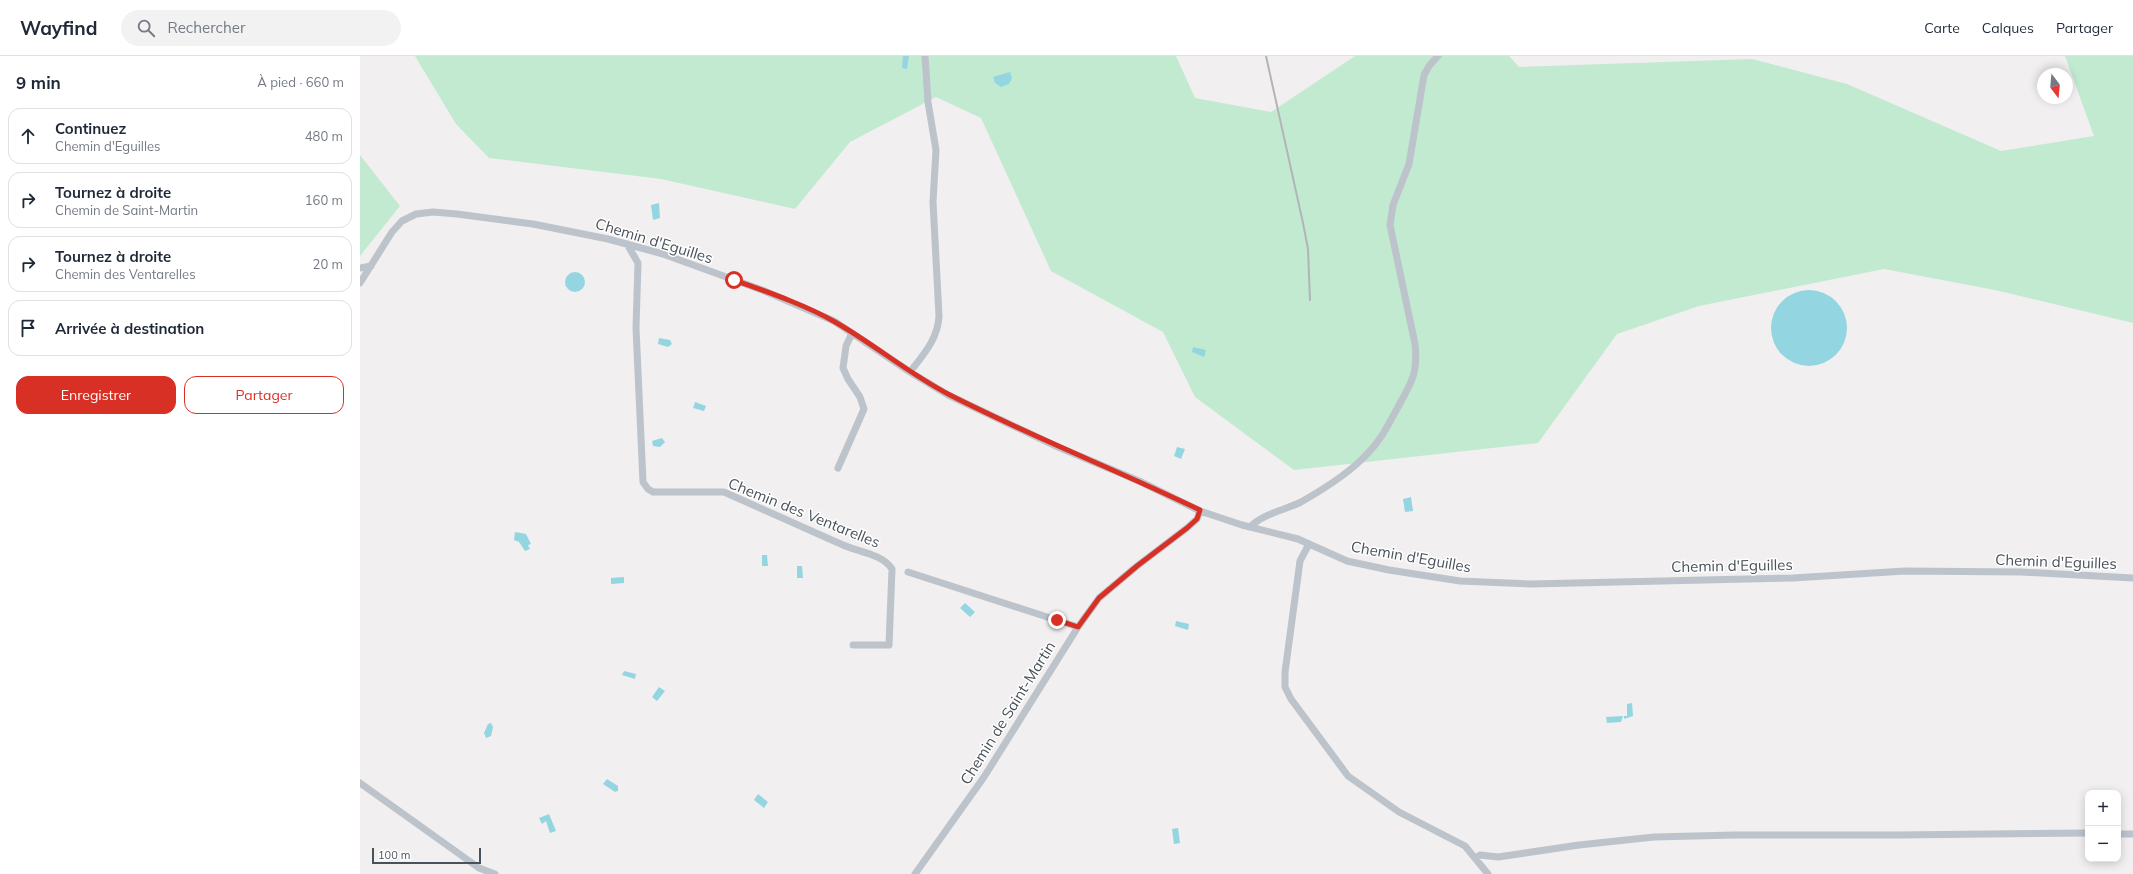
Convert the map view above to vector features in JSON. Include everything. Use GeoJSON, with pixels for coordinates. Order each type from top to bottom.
{"type":"FeatureCollection","features":[{"type":"Feature","properties":{"kind":"street"},"geometry":{"type":"LineString","coordinates":[[910,372],[935,335],[939,316],[933,202],[936,150],[928,102],[925,56]]}},
{"type":"Feature","properties":{"kind":"street"},"geometry":{"type":"LineString","coordinates":[[1250,527],[1256,520],[1301,502],[1355,466],[1380,438],[1412,380],[1417,362],[1415,344],[1391,235],[1390,215],[1409,164],[1424,75],[1429,66],[1438,56]]}},
{"type":"Feature","properties":{"kind":"street","name":"Chemin d'Eguilles"},"geometry":{"type":"LineString","coordinates":[[360,283],[402,221],[416,214],[433,212],[533,224],[627,244],[663,254],[762,290],[834,321],[910,372],[948,395],[1058,447],[1139,481],[1200,510],[1250,527],[1298,539],[1347,561],[1460,581],[1531,584],[1793,578],[1905,571],[2021,572],[2133,578]]}},
{"type":"Feature","properties":{"kind":"street","name":"Chemin des Ventarelles"},"geometry":{"type":"LineString","coordinates":[[627,244],[638,263],[636,328],[643,482],[653,492],[724,492],[855,550],[878,556],[889,564],[892,569],[889,645],[853,645]]}},
{"type":"Feature","properties":{"kind":"street"},"geometry":{"type":"LineString","coordinates":[[360,268],[371,266]]}},
{"type":"Feature","properties":{"kind":"street"},"geometry":{"type":"LineString","coordinates":[[838,468],[864,409],[860,396],[848,380],[843,368],[846,346],[852,333]]}},
{"type":"Feature","properties":{"kind":"street","name":"Chemin de Saint-Martin"},"geometry":{"type":"LineString","coordinates":[[915,874],[984,777],[1078,627],[1099,598],[1137,566],[1187,528],[1197,519],[1200,510]]}},
{"type":"Feature","properties":{"kind":"street"},"geometry":{"type":"LineString","coordinates":[[1309,544],[1300,561],[1285,672],[1285,687],[1291,699],[1348,776],[1399,812],[1460,842],[1476,858],[1488,874]]}},
{"type":"Feature","properties":{"kind":"street"},"geometry":{"type":"LineString","coordinates":[[908,572],[1078,627]]}},
{"type":"Feature","properties":{"kind":"street"},"geometry":{"type":"LineString","coordinates":[[360,783],[479,868],[495,874]]}},
{"type":"Feature","properties":{"kind":"street"},"geometry":{"type":"LineString","coordinates":[[1476,858],[1480,855],[1498,857],[1578,844],[1654,837],[1734,835],[2085,833]]}},
{"type":"Feature","properties":{"kind":"street"},"geometry":{"type":"LineString","coordinates":[[2121,834],[2133,834]]}},
{"type":"Feature","properties":{"kind":"green space"},"geometry":{"type":"Polygon","coordinates":[[[415,56],[1176,56],[1195,98],[1271,112],[1355,56],[1509,56],[1519,67],[1752,59],[1847,84],[2001,151],[2094,136],[2073,78],[2073,68],[2069,68],[2065,56],[2133,56],[2133,323],[1995,290],[1884,269],[1699,306],[1617,334],[1538,443],[1294,470],[1195,397],[1163,332],[1051,271],[981,118],[936,97],[850,142],[795,209],[661,179],[489,158],[456,124],[415,56]]]}},
{"type":"Feature","properties":{"kind":"green space"},"geometry":{"type":"Polygon","coordinates":[[[360,155],[400,206],[360,256],[360,155]]]}},
{"type":"Feature","properties":{"kind":"water"},"geometry":{"type":"Polygon","coordinates":[[[903,56],[909,56],[907,69],[902,68],[903,56]]]}},
{"type":"Feature","properties":{"kind":"water"},"geometry":{"type":"Polygon","coordinates":[[[1010,72],[1012,78],[1009,84],[1001,87],[995,83],[993,77],[1010,72]]]}},
{"type":"Feature","properties":{"kind":"water"},"geometry":{"type":"Polygon","coordinates":[[[659,203],[660,218],[653,220],[651,205],[659,203]]]}},
{"type":"Feature","properties":{"kind":"water"},"geometry":{"type":"Polygon","coordinates":[[[575,272],[582,275],[585,282],[582,289],[575,292],[568,289],[565,282],[568,275],[575,272]]]}},
{"type":"Feature","properties":{"kind":"water"},"geometry":{"type":"Polygon","coordinates":[[[1809,290],[1823,293],[1836,301],[1844,314],[1847,328],[1844,342],[1836,355],[1823,363],[1809,366],[1795,363],[1782,355],[1774,342],[1771,328],[1774,314],[1782,301],[1795,293],[1809,290]]]}},
{"type":"Feature","properties":{"kind":"water"},"geometry":{"type":"Polygon","coordinates":[[[659,338],[670,340],[672,344],[668,347],[658,344],[659,338]]]}},
{"type":"Feature","properties":{"kind":"water"},"geometry":{"type":"Polygon","coordinates":[[[1193,347],[1206,350],[1204,357],[1192,352],[1193,347]]]}},
{"type":"Feature","properties":{"kind":"water"},"geometry":{"type":"Polygon","coordinates":[[[695,402],[706,406],[704,411],[693,408],[695,402]]]}},
{"type":"Feature","properties":{"kind":"water"},"geometry":{"type":"Polygon","coordinates":[[[662,438],[665,442],[660,447],[653,446],[652,441],[662,438]]]}},
{"type":"Feature","properties":{"kind":"water"},"geometry":{"type":"Polygon","coordinates":[[[1177,447],[1185,449],[1181,459],[1174,456],[1177,447]]]}},
{"type":"Feature","properties":{"kind":"water"},"geometry":{"type":"Polygon","coordinates":[[[1411,497],[1413,511],[1405,512],[1403,499],[1411,497]]]}},
{"type":"Feature","properties":{"kind":"water"},"geometry":{"type":"Polygon","coordinates":[[[515,532],[526,534],[531,544],[528,545],[530,549],[525,551],[519,542],[514,540],[515,532]]]}},
{"type":"Feature","properties":{"kind":"water"},"geometry":{"type":"Polygon","coordinates":[[[762,555],[767,555],[768,566],[762,566],[762,555]]]}},
{"type":"Feature","properties":{"kind":"water"},"geometry":{"type":"Polygon","coordinates":[[[797,566],[802,566],[803,578],[797,578],[797,566]]]}},
{"type":"Feature","properties":{"kind":"water"},"geometry":{"type":"Polygon","coordinates":[[[624,577],[624,583],[611,584],[611,578],[624,577]]]}},
{"type":"Feature","properties":{"kind":"water"},"geometry":{"type":"Polygon","coordinates":[[[965,603],[975,612],[970,617],[960,608],[965,603]]]}},
{"type":"Feature","properties":{"kind":"water"},"geometry":{"type":"Polygon","coordinates":[[[1176,621],[1189,624],[1188,630],[1175,626],[1176,621]]]}},
{"type":"Feature","properties":{"kind":"water"},"geometry":{"type":"Polygon","coordinates":[[[624,671],[636,674],[635,679],[622,675],[624,671]]]}},
{"type":"Feature","properties":{"kind":"water"},"geometry":{"type":"Polygon","coordinates":[[[659,687],[665,691],[657,701],[652,697],[659,687]]]}},
{"type":"Feature","properties":{"kind":"water"},"geometry":{"type":"Polygon","coordinates":[[[1632,703],[1633,716],[1624,719],[1624,716],[1627,716],[1627,704],[1632,703]]]}},
{"type":"Feature","properties":{"kind":"water"},"geometry":{"type":"Polygon","coordinates":[[[1623,716],[1621,722],[1607,723],[1606,717],[1623,716]]]}},
{"type":"Feature","properties":{"kind":"water"},"geometry":{"type":"Polygon","coordinates":[[[491,723],[493,727],[491,736],[486,738],[484,733],[488,724],[491,723]]]}},
{"type":"Feature","properties":{"kind":"water"},"geometry":{"type":"Polygon","coordinates":[[[607,779],[618,786],[618,791],[615,792],[603,784],[607,779]]]}},
{"type":"Feature","properties":{"kind":"water"},"geometry":{"type":"Polygon","coordinates":[[[758,794],[768,802],[764,808],[754,800],[758,794]]]}},
{"type":"Feature","properties":{"kind":"water"},"geometry":{"type":"Polygon","coordinates":[[[549,814],[556,831],[550,833],[546,821],[542,824],[539,818],[549,814]]]}},
{"type":"Feature","properties":{"kind":"water"},"geometry":{"type":"Polygon","coordinates":[[[1178,828],[1180,843],[1174,844],[1172,829],[1178,828]]]}},
{"type":"Feature","properties":{"kind":"railway"},"geometry":{"type":"LineString","coordinates":[[1266,56],[1308,249],[1310,300]]}},
{"type":"Feature","properties":{"kind":"route"},"geometry":{"type":"LineString","coordinates":[[734,280],[762,290],[834,321],[910,372],[948,395],[1058,447],[1099,463],[1200,510],[1197,519],[1187,528],[1137,566],[1099,598],[1078,627],[1057,620]]}}]}
